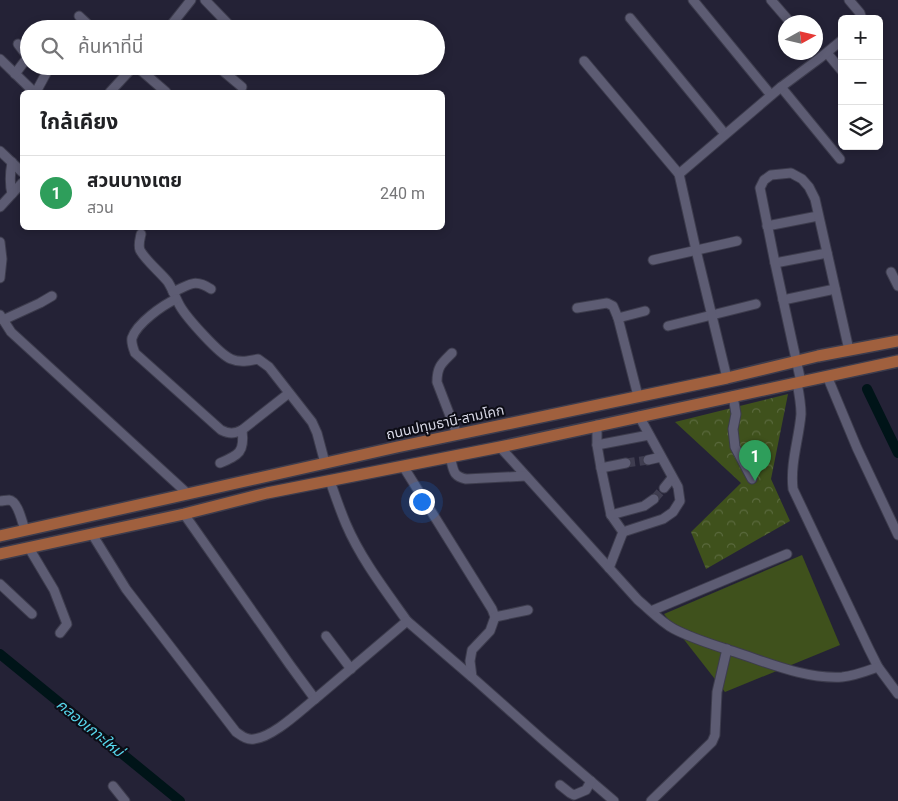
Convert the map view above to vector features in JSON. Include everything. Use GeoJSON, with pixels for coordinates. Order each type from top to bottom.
{"type":"FeatureCollection","features":[{"type":"Feature","properties":{"kind":"main road","name":"ถนนปทุมธานี-สามโคก"},"geometry":{"type":"LineString","coordinates":[[0,536],[457,434],[898,341]]}},
{"type":"Feature","properties":{"kind":"main road"},"geometry":{"type":"LineString","coordinates":[[0,554],[184,514],[267,493],[500,447],[898,361]]}},
{"type":"Feature","properties":{"kind":"street"},"geometry":{"type":"LineString","coordinates":[[175,20],[191,0]]}},
{"type":"Feature","properties":{"kind":"street"},"geometry":{"type":"LineString","coordinates":[[205,0],[224,20]]}},
{"type":"Feature","properties":{"kind":"street"},"geometry":{"type":"LineString","coordinates":[[693,0],[772,95]]}},
{"type":"Feature","properties":{"kind":"street"},"geometry":{"type":"LineString","coordinates":[[771,0],[784,15]]}},
{"type":"Feature","properties":{"kind":"street"},"geometry":{"type":"LineString","coordinates":[[849,0],[861,15]]}},
{"type":"Feature","properties":{"kind":"street"},"geometry":{"type":"LineString","coordinates":[[79,16],[83,20]]}},
{"type":"Feature","properties":{"kind":"street"},"geometry":{"type":"LineString","coordinates":[[630,18],[725,134]]}},
{"type":"Feature","properties":{"kind":"street"},"geometry":{"type":"LineString","coordinates":[[823,53],[838,43]]}},
{"type":"Feature","properties":{"kind":"street"},"geometry":{"type":"LineString","coordinates":[[823,57],[838,68]]}},
{"type":"Feature","properties":{"kind":"street"},"geometry":{"type":"LineString","coordinates":[[0,59],[33,90]]}},
{"type":"Feature","properties":{"kind":"street"},"geometry":{"type":"LineString","coordinates":[[679,174],[814,60]]}},
{"type":"Feature","properties":{"kind":"street"},"geometry":{"type":"LineString","coordinates":[[584,61],[679,174],[727,378]]}},
{"type":"Feature","properties":{"kind":"street"},"geometry":{"type":"LineString","coordinates":[[15,74],[20,67]]}},
{"type":"Feature","properties":{"kind":"street"},"geometry":{"type":"LineString","coordinates":[[36,90],[45,75]]}},
{"type":"Feature","properties":{"kind":"street"},"geometry":{"type":"LineString","coordinates":[[112,90],[126,75]]}},
{"type":"Feature","properties":{"kind":"street"},"geometry":{"type":"LineString","coordinates":[[146,75],[164,90]]}},
{"type":"Feature","properties":{"kind":"street"},"geometry":{"type":"LineString","coordinates":[[228,75],[242,87]]}},
{"type":"Feature","properties":{"kind":"street"},"geometry":{"type":"LineString","coordinates":[[781,87],[840,158]]}},
{"type":"Feature","properties":{"kind":"street"},"geometry":{"type":"LineString","coordinates":[[0,151],[20,170]]}},
{"type":"Feature","properties":{"kind":"street"},"geometry":{"type":"LineString","coordinates":[[12,162],[9,176],[12,194]]}},
{"type":"Feature","properties":{"kind":"street"},"geometry":{"type":"LineString","coordinates":[[849,350],[815,199],[809,187],[791,173],[771,174],[764,180],[760,188],[796,361],[801,404],[792,476],[793,489],[878,667],[898,694]]}},
{"type":"Feature","properties":{"kind":"street"},"geometry":{"type":"LineString","coordinates":[[0,207],[20,185]]}},
{"type":"Feature","properties":{"kind":"street"},"geometry":{"type":"LineString","coordinates":[[767,226],[818,216]]}},
{"type":"Feature","properties":{"kind":"street"},"geometry":{"type":"LineString","coordinates":[[141,234],[140,249],[168,283],[185,313],[215,346],[230,359],[246,362],[258,360],[269,367],[312,422],[325,463]]}},
{"type":"Feature","properties":{"kind":"street"},"geometry":{"type":"LineString","coordinates":[[654,260],[737,241]]}},
{"type":"Feature","properties":{"kind":"street"},"geometry":{"type":"LineString","coordinates":[[0,242],[2,260],[0,278]]}},
{"type":"Feature","properties":{"kind":"street"},"geometry":{"type":"LineString","coordinates":[[775,263],[827,253]]}},
{"type":"Feature","properties":{"kind":"street"},"geometry":{"type":"LineString","coordinates":[[891,272],[898,286]]}},
{"type":"Feature","properties":{"kind":"street"},"geometry":{"type":"LineString","coordinates":[[211,289],[201,282],[194,283],[175,295],[136,329],[132,338],[135,353],[222,430],[228,433],[242,430],[289,393]]}},
{"type":"Feature","properties":{"kind":"street"},"geometry":{"type":"LineString","coordinates":[[783,300],[835,289]]}},
{"type":"Feature","properties":{"kind":"street"},"geometry":{"type":"LineString","coordinates":[[52,296],[1,321],[188,494]]}},
{"type":"Feature","properties":{"kind":"street"},"geometry":{"type":"LineString","coordinates":[[577,308],[607,303],[613,306],[618,318],[638,396]]}},
{"type":"Feature","properties":{"kind":"street"},"geometry":{"type":"LineString","coordinates":[[668,326],[756,304]]}},
{"type":"Feature","properties":{"kind":"street"},"geometry":{"type":"LineString","coordinates":[[618,318],[645,311]]}},
{"type":"Feature","properties":{"kind":"street"},"geometry":{"type":"LineString","coordinates":[[452,353],[440,366],[436,382],[457,434]]}},
{"type":"Feature","properties":{"kind":"street"},"geometry":{"type":"LineString","coordinates":[[827,376],[856,448],[898,535]]}},
{"type":"Feature","properties":{"kind":"street"},"geometry":{"type":"LineString","coordinates":[[733,396],[736,414],[733,429],[734,446],[752,479]]}},
{"type":"Feature","properties":{"kind":"street"},"geometry":{"type":"LineString","coordinates":[[623,532],[663,519],[673,512],[680,501],[678,487],[639,416]]}},
{"type":"Feature","properties":{"kind":"street"},"geometry":{"type":"LineString","coordinates":[[598,425],[597,445],[611,515],[623,532]]}},
{"type":"Feature","properties":{"kind":"street"},"geometry":{"type":"LineString","coordinates":[[220,463],[232,458],[243,447],[242,430]]}},
{"type":"Feature","properties":{"kind":"street"},"geometry":{"type":"LineString","coordinates":[[597,445],[649,435]]}},
{"type":"Feature","properties":{"kind":"street"},"geometry":{"type":"LineString","coordinates":[[500,447],[638,600],[673,629],[696,639],[795,672],[815,676],[842,677],[855,675],[878,667]]}},
{"type":"Feature","properties":{"kind":"street"},"geometry":{"type":"LineString","coordinates":[[450,457],[455,474],[459,478],[526,476]]}},
{"type":"Feature","properties":{"kind":"street"},"geometry":{"type":"LineString","coordinates":[[648,460],[661,457]]}},
{"type":"Feature","properties":{"kind":"street"},"geometry":{"type":"LineString","coordinates":[[601,468],[626,463]]}},
{"type":"Feature","properties":{"kind":"street"},"geometry":{"type":"LineString","coordinates":[[403,466],[492,609],[495,617],[490,631],[472,650],[470,661],[472,677]]}},
{"type":"Feature","properties":{"kind":"street"},"geometry":{"type":"LineString","coordinates":[[664,488],[672,478]]}},
{"type":"Feature","properties":{"kind":"street"},"geometry":{"type":"LineString","coordinates":[[330,480],[346,524],[358,548],[378,582],[407,621],[614,801]]}},
{"type":"Feature","properties":{"kind":"street"},"geometry":{"type":"LineString","coordinates":[[611,515],[644,506],[654,499]]}},
{"type":"Feature","properties":{"kind":"street"},"geometry":{"type":"LineString","coordinates":[[0,501],[9,500],[16,505],[25,530]]}},
{"type":"Feature","properties":{"kind":"street"},"geometry":{"type":"LineString","coordinates":[[184,514],[315,698]]}},
{"type":"Feature","properties":{"kind":"street"},"geometry":{"type":"LineString","coordinates":[[609,568],[623,532]]}},
{"type":"Feature","properties":{"kind":"street"},"geometry":{"type":"LineString","coordinates":[[92,534],[126,589],[236,732],[244,738],[252,740],[264,736],[282,725],[407,621]]}},
{"type":"Feature","properties":{"kind":"street"},"geometry":{"type":"LineString","coordinates":[[30,548],[54,590],[67,624],[60,633]]}},
{"type":"Feature","properties":{"kind":"street"},"geometry":{"type":"LineString","coordinates":[[651,611],[787,554]]}},
{"type":"Feature","properties":{"kind":"street"},"geometry":{"type":"LineString","coordinates":[[0,584],[32,614]]}},
{"type":"Feature","properties":{"kind":"street"},"geometry":{"type":"LineString","coordinates":[[495,617],[528,610]]}},
{"type":"Feature","properties":{"kind":"street"},"geometry":{"type":"LineString","coordinates":[[326,636],[351,669]]}},
{"type":"Feature","properties":{"kind":"street"},"geometry":{"type":"LineString","coordinates":[[651,801],[712,742],[717,692],[726,649]]}},
{"type":"Feature","properties":{"kind":"street"},"geometry":{"type":"LineString","coordinates":[[560,784],[574,795],[586,790],[591,781]]}},
{"type":"Feature","properties":{"kind":"street"},"geometry":{"type":"LineString","coordinates":[[113,786],[125,801]]}},
{"type":"Feature","properties":{"kind":"green space"},"geometry":{"type":"Polygon","coordinates":[[[788,394],[771,479],[790,521],[706,569],[691,532],[741,483],[675,422],[788,394]]]}},
{"type":"Feature","properties":{"kind":"green space"},"geometry":{"type":"Polygon","coordinates":[[[802,555],[840,645],[725,692],[664,614],[802,555]]]}},
{"type":"Feature","properties":{"kind":"waterway"},"geometry":{"type":"LineString","coordinates":[[867,389],[898,453]]}},
{"type":"Feature","properties":{"kind":"waterway","name":"คลองเกาะใหม่"},"geometry":{"type":"LineString","coordinates":[[0,654],[180,801]]}},
{"type":"Feature","properties":{"kind":"tunnel"},"geometry":{"type":"LineString","coordinates":[[626,463],[648,460]]}},
{"type":"Feature","properties":{"kind":"tunnel"},"geometry":{"type":"LineString","coordinates":[[654,499],[664,488]]}},
{"type":"Feature","properties":{"kind":"place","name":"สวนบางเตย"},"geometry":{"type":"Point","coordinates":[755,481]}}]}
